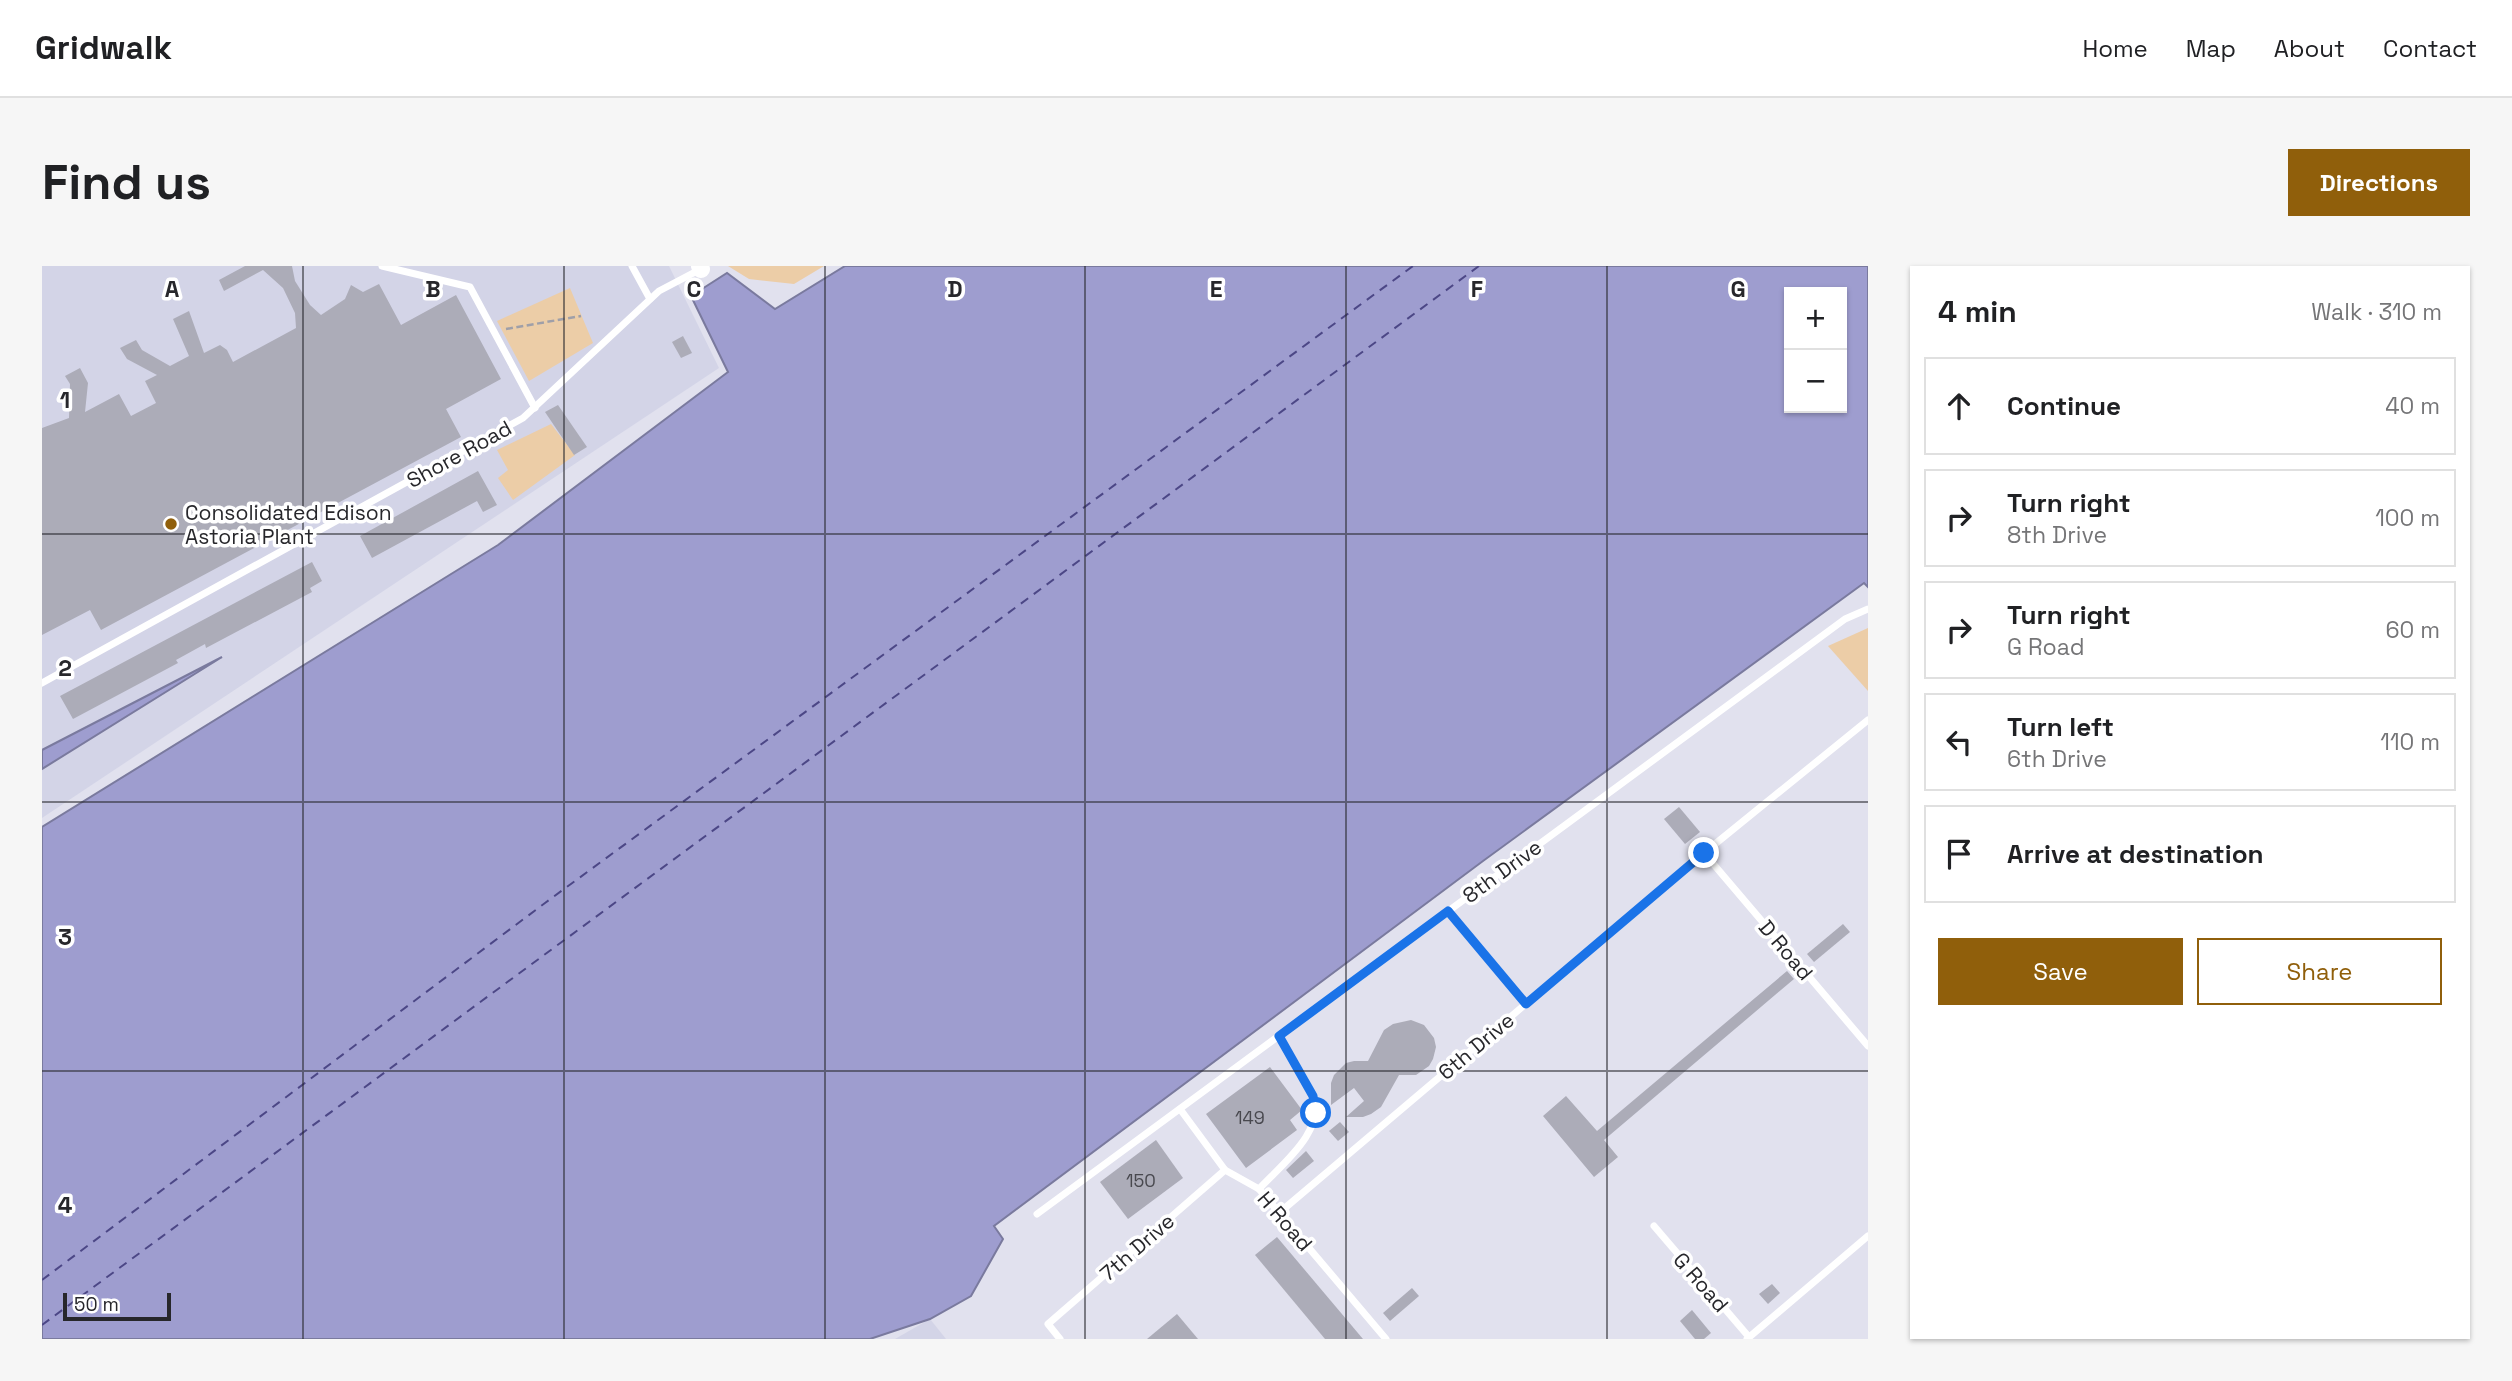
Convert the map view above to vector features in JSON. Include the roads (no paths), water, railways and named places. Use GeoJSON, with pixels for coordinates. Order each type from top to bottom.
{"type":"FeatureCollection","features":[{"type":"Feature","properties":{"kind":"lane"},"geometry":{"type":"LineString","coordinates":[[382,266],[470,287],[535,408]]}},
{"type":"Feature","properties":{"kind":"lane"},"geometry":{"type":"LineString","coordinates":[[632,266],[650,299]]}},
{"type":"Feature","properties":{"kind":"lane","name":"Shore Road"},"geometry":{"type":"LineString","coordinates":[[42,683],[523,418],[659,291],[701,267]]}},
{"type":"Feature","properties":{"kind":"lane","name":"8th Drive"},"geometry":{"type":"LineString","coordinates":[[1037,1214],[1845,620],[1868,609]]}},
{"type":"Feature","properties":{"kind":"lane","name":"6th Drive"},"geometry":{"type":"LineString","coordinates":[[1279,1213],[1704,853],[1868,720]]}},
{"type":"Feature","properties":{"kind":"lane","name":"D Road"},"geometry":{"type":"LineString","coordinates":[[1704,853],[1868,1046]]}},
{"type":"Feature","properties":{"kind":"lane"},"geometry":{"type":"LineString","coordinates":[[1448,911],[1526,1004]]}},
{"type":"Feature","properties":{"kind":"lane"},"geometry":{"type":"LineString","coordinates":[[1259,1189],[1305,1139],[1312,1129],[1316,1113],[1313,1096],[1279,1036]]}},
{"type":"Feature","properties":{"kind":"lane","name":"H Road"},"geometry":{"type":"LineString","coordinates":[[1180,1109],[1225,1170],[1259,1189],[1386,1339]]}},
{"type":"Feature","properties":{"kind":"lane","name":"7th Drive"},"geometry":{"type":"LineString","coordinates":[[1060,1339],[1048,1324],[1225,1170]]}},
{"type":"Feature","properties":{"kind":"lane","name":"G Road"},"geometry":{"type":"LineString","coordinates":[[1654,1226],[1748,1338]]}},
{"type":"Feature","properties":{"kind":"lane"},"geometry":{"type":"LineString","coordinates":[[1748,1338],[1868,1236]]}},
{"type":"Feature","properties":{"kind":"water"},"geometry":{"type":"Polygon","coordinates":[[[845,266],[1868,266],[1868,587],[1864,583],[1483,861],[994,1226],[1003,1239],[971,1296],[930,1319],[870,1339],[42,1339],[42,827],[498,545],[728,372],[691,296],[727,273],[775,309],[845,266]]]}},
{"type":"Feature","properties":{"kind":"water"},"geometry":{"type":"Polygon","coordinates":[[[222,657],[42,769],[42,750],[222,657]]]}},
{"type":"Feature","properties":{"kind":"place","name":"Consolidated Edison Astoria Plant"},"geometry":{"type":"Point","coordinates":[171,524]}}]}
